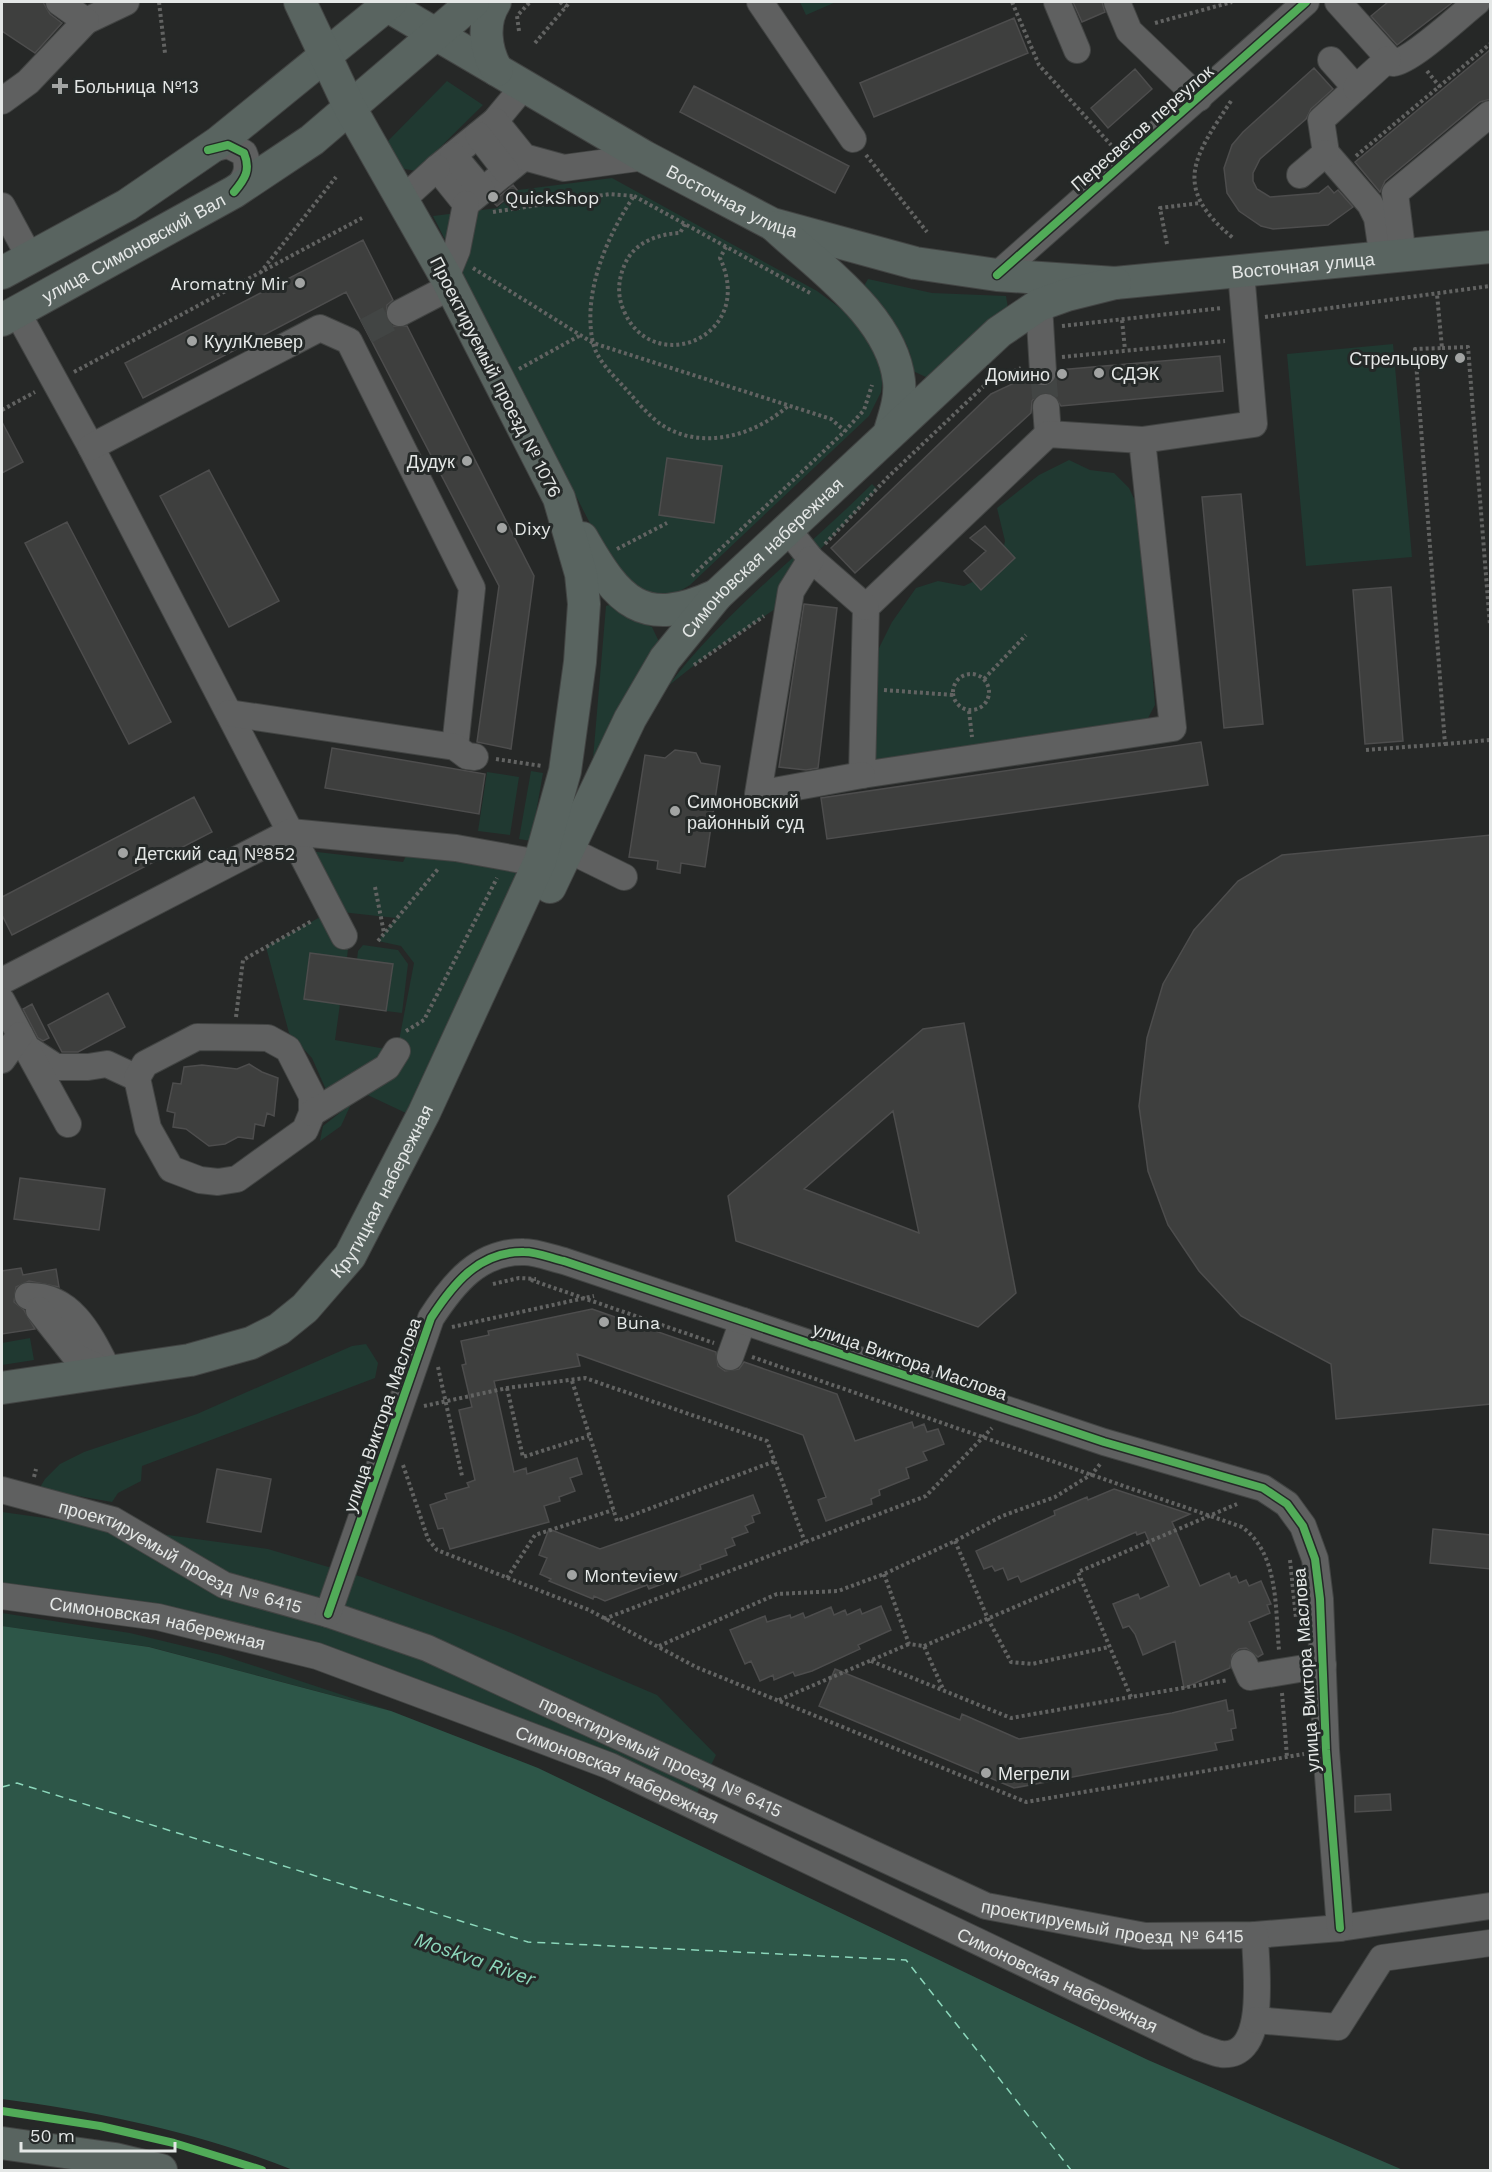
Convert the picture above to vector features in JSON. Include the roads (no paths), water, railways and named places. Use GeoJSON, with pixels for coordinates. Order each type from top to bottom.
{"type":"FeatureCollection","features":[{"type":"Feature","properties":{"kind":"main road","name":"Проектируемый проезд № 1076"},"geometry":{"type":"LineString","coordinates":[[300,2],[351,108],[403,199],[451,271],[559,498],[581,574],[584,604],[580,663],[556,769]]}},
{"type":"Feature","properties":{"kind":"main road","name":"улица Симоновский Вал"},"geometry":{"type":"LineString","coordinates":[[9,316],[234,192],[312,140],[473,2]]}},
{"type":"Feature","properties":{"kind":"main road"},"geometry":{"type":"LineString","coordinates":[[495,2],[486,26],[491,60],[497,70]]}},
{"type":"Feature","properties":{"kind":"main road"},"geometry":{"type":"LineString","coordinates":[[2,273],[127,205],[208,150],[326,56],[387,3]]}},
{"type":"Feature","properties":{"kind":"main road","name":"Восточная улица"},"geometry":{"type":"LineString","coordinates":[[387,3],[645,157],[772,224],[915,263],[997,275],[1115,283],[1491,247]]}},
{"type":"Feature","properties":{"kind":"main road"},"geometry":{"type":"LineString","coordinates":[[772,224],[868,313],[884,335],[895,356],[900,383],[897,409],[889,434]]}},
{"type":"Feature","properties":{"kind":"main road","name":"Восточная улица"},"geometry":{"type":"LineString","coordinates":[[1040,317],[1067,295],[1115,283]]}},
{"type":"Feature","properties":{"kind":"main road","name":"Симоновская набережная"},"geometry":{"type":"LineString","coordinates":[[555,859],[654,675],[717,595],[999,332],[1040,317]]}},
{"type":"Feature","properties":{"kind":"main road"},"geometry":{"type":"LineString","coordinates":[[559,498],[606,579],[625,598],[651,609],[673,610],[694,606],[717,595]]}},
{"type":"Feature","properties":{"kind":"main road","name":"Крутицкая набережная"},"geometry":{"type":"LineString","coordinates":[[2,1407],[198,1376],[258,1360],[289,1343],[319,1320],[364,1269],[440,1125],[555,859],[556,769]]}},
{"type":"Feature","properties":{"kind":"main road","name":"Крутицкая набережная"},"geometry":{"type":"LineString","coordinates":[[2,1388],[104,1363],[190,1360],[251,1343],[279,1329],[305,1308],[351,1256],[555,859]]}},
{"type":"Feature","properties":{"kind":"main road"},"geometry":{"type":"LineString","coordinates":[[2,2143],[114,2165],[161,2170]]}},
{"type":"Feature","properties":{"kind":"main road"},"geometry":{"type":"LineString","coordinates":[[2,2165],[43,2170]]}},
{"type":"Feature","properties":{"kind":"street"},"geometry":{"type":"LineString","coordinates":[[58,2],[86,21]]}},
{"type":"Feature","properties":{"kind":"street"},"geometry":{"type":"LineString","coordinates":[[2,101],[28,82],[86,21],[126,2]]}},
{"type":"Feature","properties":{"kind":"street"},"geometry":{"type":"LineString","coordinates":[[760,2],[853,138]]}},
{"type":"Feature","properties":{"kind":"street"},"geometry":{"type":"LineString","coordinates":[[1057,2],[1077,50]]}},
{"type":"Feature","properties":{"kind":"street"},"geometry":{"type":"LineString","coordinates":[[1117,2],[1129,31],[1199,98]]}},
{"type":"Feature","properties":{"kind":"street","name":"Пересветов переулок"},"geometry":{"type":"LineString","coordinates":[[997,275],[1306,2]]}},
{"type":"Feature","properties":{"kind":"street"},"geometry":{"type":"LineString","coordinates":[[1338,2],[1393,63],[1400,63],[1477,2]]}},
{"type":"Feature","properties":{"kind":"street"},"geometry":{"type":"LineString","coordinates":[[1388,59],[1321,120],[1326,153],[1370,204],[1393,258]]}},
{"type":"Feature","properties":{"kind":"street"},"geometry":{"type":"LineString","coordinates":[[1331,60],[1356,88]]}},
{"type":"Feature","properties":{"kind":"street"},"geometry":{"type":"LineString","coordinates":[[403,199],[445,161],[487,128],[524,86]]}},
{"type":"Feature","properties":{"kind":"street"},"geometry":{"type":"LineString","coordinates":[[1393,258],[1395,193],[1491,114]]}},
{"type":"Feature","properties":{"kind":"street"},"geometry":{"type":"LineString","coordinates":[[487,128],[515,164]]}},
{"type":"Feature","properties":{"kind":"street"},"geometry":{"type":"LineString","coordinates":[[208,150],[228,145],[244,153],[248,163],[248,172],[234,192]]}},
{"type":"Feature","properties":{"kind":"street"},"geometry":{"type":"LineString","coordinates":[[1300,175],[1326,153]]}},
{"type":"Feature","properties":{"kind":"street"},"geometry":{"type":"LineString","coordinates":[[400,314],[451,271],[470,204],[515,164],[564,168],[645,157]]}},
{"type":"Feature","properties":{"kind":"street"},"geometry":{"type":"LineString","coordinates":[[445,161],[470,204]]}},
{"type":"Feature","properties":{"kind":"street"},"geometry":{"type":"LineString","coordinates":[[2,206],[30,258]]}},
{"type":"Feature","properties":{"kind":"street"},"geometry":{"type":"LineString","coordinates":[[862,775],[866,607],[1048,434],[1142,440],[1254,424],[1241,272]]}},
{"type":"Feature","properties":{"kind":"street"},"geometry":{"type":"LineString","coordinates":[[9,316],[56,382],[344,936]]}},
{"type":"Feature","properties":{"kind":"street"},"geometry":{"type":"LineString","coordinates":[[1040,317],[1043,372]]}},
{"type":"Feature","properties":{"kind":"street"},"geometry":{"type":"LineString","coordinates":[[91,447],[320,328],[358,336],[472,588],[473,754],[229,713]]}},
{"type":"Feature","properties":{"kind":"street"},"geometry":{"type":"LineString","coordinates":[[1046,407],[1048,434]]}},
{"type":"Feature","properties":{"kind":"street"},"geometry":{"type":"LineString","coordinates":[[811,559],[791,591],[758,794],[862,775],[1173,728],[1142,440]]}},
{"type":"Feature","properties":{"kind":"street"},"geometry":{"type":"LineString","coordinates":[[788,530],[811,559],[866,607]]}},
{"type":"Feature","properties":{"kind":"street"},"geometry":{"type":"LineString","coordinates":[[2,981],[290,832],[555,859],[624,877]]}},
{"type":"Feature","properties":{"kind":"street"},"geometry":{"type":"LineString","coordinates":[[2,1001],[68,1124]]}},
{"type":"Feature","properties":{"kind":"street"},"geometry":{"type":"LineString","coordinates":[[197,1037],[268,1038],[288,1049],[312,1096],[312,1113],[305,1130],[237,1179],[218,1182],[200,1180],[171,1169],[148,1128],[137,1078],[145,1064],[197,1037]]}},
{"type":"Feature","properties":{"kind":"street"},"geometry":{"type":"LineString","coordinates":[[2,1060],[23,1041]]}},
{"type":"Feature","properties":{"kind":"street"},"geometry":{"type":"LineString","coordinates":[[23,1041],[56,1067],[88,1068],[107,1064],[137,1078]]}},
{"type":"Feature","properties":{"kind":"street"},"geometry":{"type":"LineString","coordinates":[[312,1113],[387,1067],[400,1042]]}},
{"type":"Feature","properties":{"kind":"street","name":"улица Виктора Маслова"},"geometry":{"type":"LineString","coordinates":[[328,1614],[431,1318],[452,1286],[474,1267],[498,1254],[525,1252],[564,1261],[1104,1442],[1263,1488],[1287,1504],[1303,1526],[1315,1559],[1323,1665],[1326,1750],[1340,1928]]}},
{"type":"Feature","properties":{"kind":"street"},"geometry":{"type":"LineString","coordinates":[[33,1303],[76,1356],[104,1363]]}},
{"type":"Feature","properties":{"kind":"street"},"geometry":{"type":"LineString","coordinates":[[726,1352],[737,1319]]}},
{"type":"Feature","properties":{"kind":"street","name":"проектируемый проезд № 6415"},"geometry":{"type":"LineString","coordinates":[[2,1490],[113,1520],[224,1585],[328,1614],[427,1648],[986,1906],[1146,1936],[1255,1935],[1340,1928],[1479,1909]]}},
{"type":"Feature","properties":{"kind":"street","name":"Симоновская набережная"},"geometry":{"type":"LineString","coordinates":[[2,1596],[158,1617],[317,1656],[610,1766],[1199,2047],[1222,2054],[1236,2052],[1253,2036],[1256,2020]]}},
{"type":"Feature","properties":{"kind":"street"},"geometry":{"type":"LineString","coordinates":[[1259,1668],[1323,1665]]}},
{"type":"Feature","properties":{"kind":"street"},"geometry":{"type":"LineString","coordinates":[[1479,1909],[1491,1899]]}},
{"type":"Feature","properties":{"kind":"street"},"geometry":{"type":"LineString","coordinates":[[1255,1935],[1256,2020],[1338,2026],[1382,1958],[1491,1943]]}},
{"type":"Feature","properties":{"kind":"water","name":"Moskva River"},"geometry":{"type":"Polygon","coordinates":[[[2,1626],[149,1647],[391,1711],[538,1768],[1148,2060],[1403,2170],[293,2170],[222,2145],[150,2126],[76,2110],[2,2099],[2,1626]]]}},
{"type":"Feature","properties":{"kind":"tunnel"},"geometry":{"type":"LineString","coordinates":[[366,331],[400,313]]}},
{"type":"Feature","properties":{"kind":"tunnel"},"geometry":{"type":"LineString","coordinates":[[1043,372],[1046,407]]}},
{"type":"Feature","properties":{"kind":"place","name":"Больница №13"},"geometry":{"type":"Point","coordinates":[60,86]}},
{"type":"Feature","properties":{"kind":"place","name":"QuickShop"},"geometry":{"type":"Point","coordinates":[493,197]}},
{"type":"Feature","properties":{"kind":"place","name":"Aromatny Mir"},"geometry":{"type":"Point","coordinates":[300,283]}},
{"type":"Feature","properties":{"kind":"place","name":"КуулКлевер"},"geometry":{"type":"Point","coordinates":[192,341]}},
{"type":"Feature","properties":{"kind":"place","name":"Стрельцову"},"geometry":{"type":"Point","coordinates":[1460,358]}},
{"type":"Feature","properties":{"kind":"place","name":"СДЭК"},"geometry":{"type":"Point","coordinates":[1099,373]}},
{"type":"Feature","properties":{"kind":"place","name":"Домино"},"geometry":{"type":"Point","coordinates":[1062,374]}},
{"type":"Feature","properties":{"kind":"place","name":"Дудук"},"geometry":{"type":"Point","coordinates":[467,461]}},
{"type":"Feature","properties":{"kind":"place","name":"Dixy"},"geometry":{"type":"Point","coordinates":[502,528]}},
{"type":"Feature","properties":{"kind":"place","name":"Симоновский районный суд"},"geometry":{"type":"Point","coordinates":[675,811]}},
{"type":"Feature","properties":{"kind":"place","name":"Детский сад №852"},"geometry":{"type":"Point","coordinates":[123,853]}},
{"type":"Feature","properties":{"kind":"place","name":"Buna"},"geometry":{"type":"Point","coordinates":[604,1322]}},
{"type":"Feature","properties":{"kind":"place","name":"Monteview"},"geometry":{"type":"Point","coordinates":[572,1575]}},
{"type":"Feature","properties":{"kind":"place","name":"Мегрели"},"geometry":{"type":"Point","coordinates":[986,1773]}}]}
